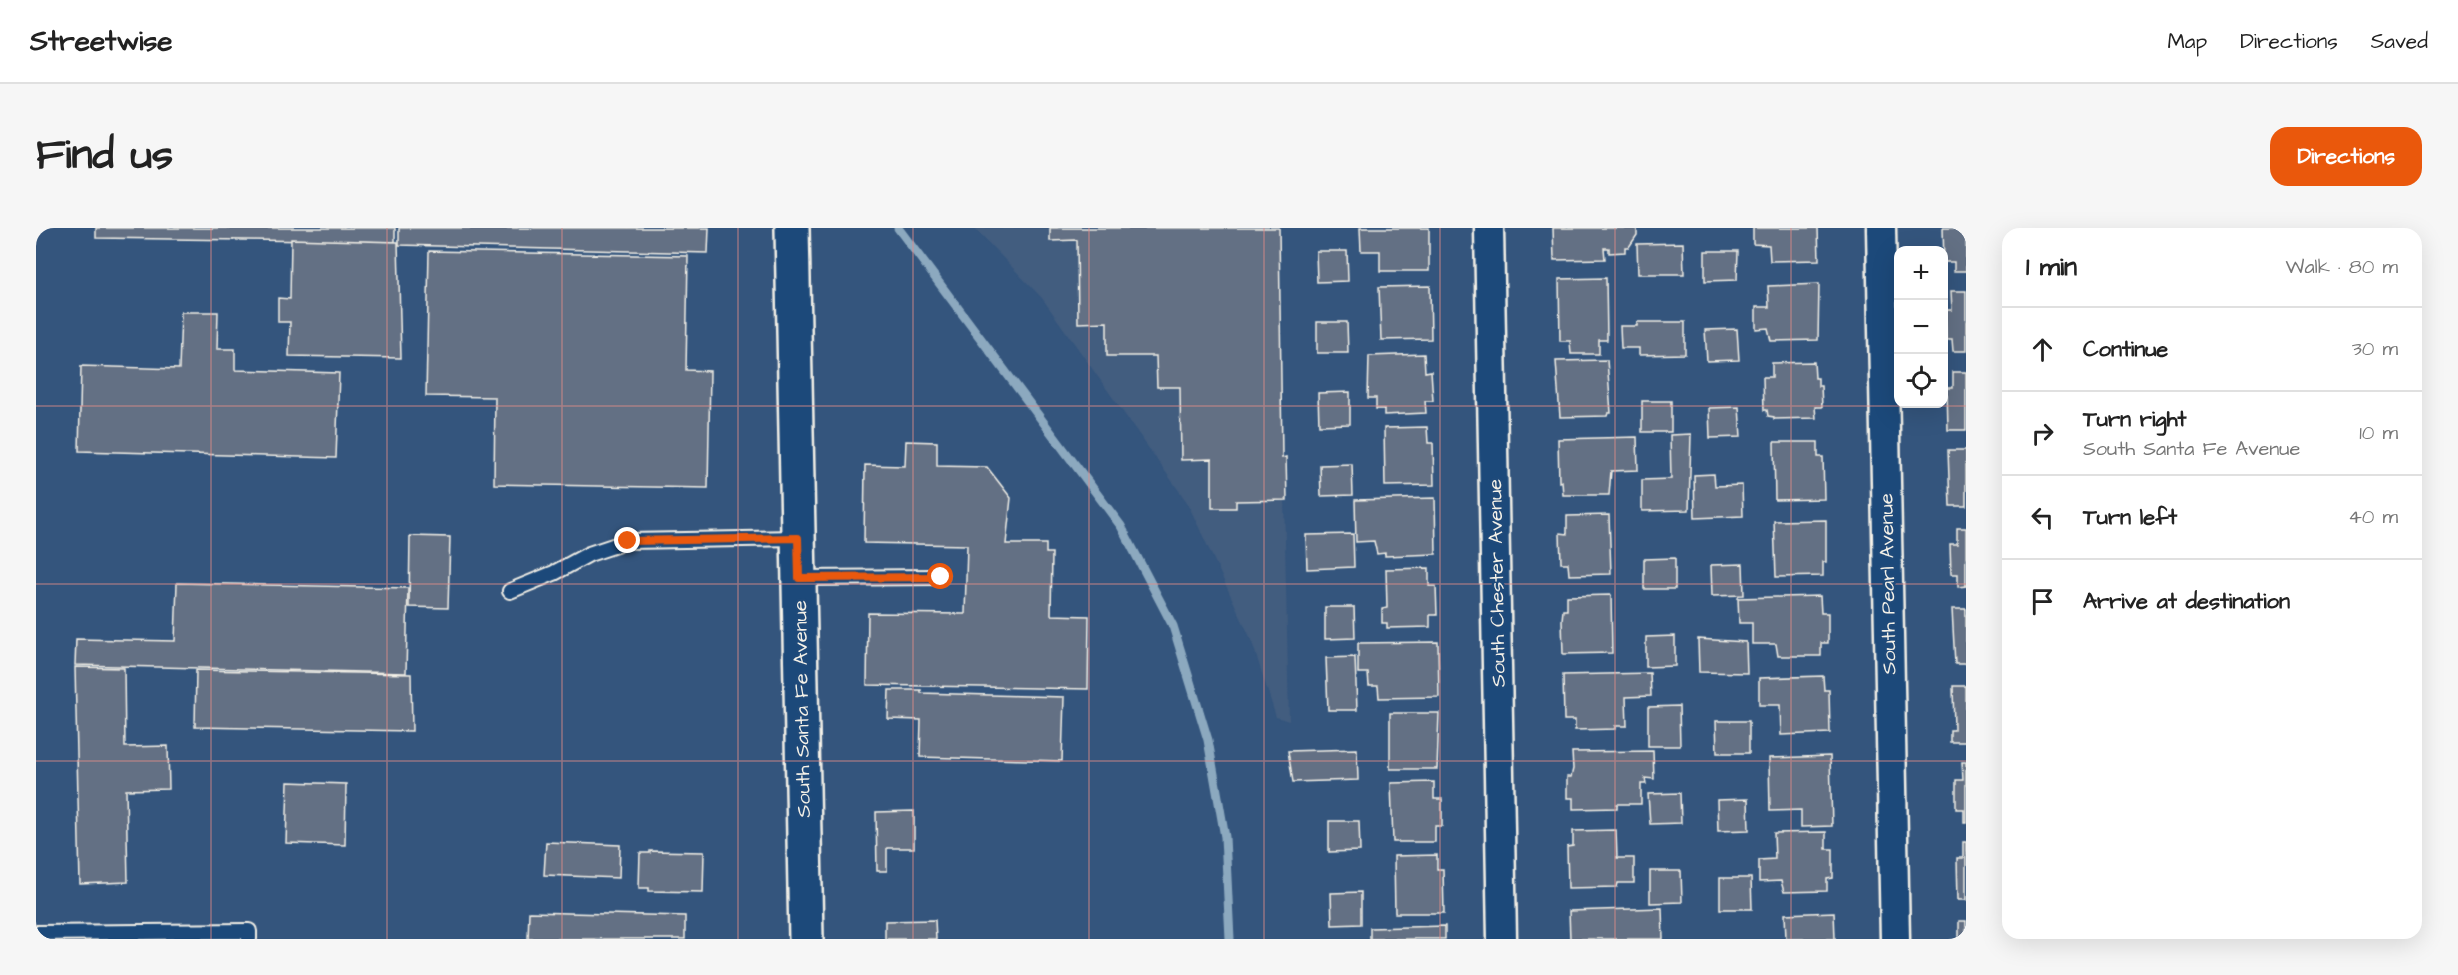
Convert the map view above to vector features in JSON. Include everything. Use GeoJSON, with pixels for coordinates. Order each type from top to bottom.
{"type":"FeatureCollection","features":[{"type":"Feature","properties":{"kind":"main road","name":"South Santa Fe Avenue"},"geometry":{"type":"LineString","coordinates":[[792,228],[806,939]]}},
{"type":"Feature","properties":{"kind":"street","name":"South Chester Avenue"},"geometry":{"type":"LineString","coordinates":[[1489,228],[1502,939]]}},
{"type":"Feature","properties":{"kind":"street","name":"South Pearl Avenue"},"geometry":{"type":"LineString","coordinates":[[1881,228],[1895,939]]}},
{"type":"Feature","properties":{"kind":"lane"},"geometry":{"type":"LineString","coordinates":[[510,591],[554,573],[589,554],[628,541],[798,538]]}},
{"type":"Feature","properties":{"kind":"lane"},"geometry":{"type":"LineString","coordinates":[[799,578],[941,577]]}},
{"type":"Feature","properties":{"kind":"lane"},"geometry":{"type":"LineString","coordinates":[[36,933],[249,931],[249,939]]}},
{"type":"Feature","properties":{"kind":"shaded area"},"geometry":{"type":"Polygon","coordinates":[[[974,228],[1278,228],[1289,721],[1276,717],[1251,639],[1187,502],[1042,298],[974,228]]]}},
{"type":"Feature","properties":{"kind":"building"},"geometry":{"type":"Polygon","coordinates":[[[96,228],[395,228],[395,242],[96,238],[96,228]]]}},
{"type":"Feature","properties":{"kind":"building"},"geometry":{"type":"Polygon","coordinates":[[[399,228],[709,228],[708,253],[399,245],[399,228]]]}},
{"type":"Feature","properties":{"kind":"building"},"geometry":{"type":"Polygon","coordinates":[[[1050,228],[1279,228],[1282,458],[1286,457],[1287,500],[1236,501],[1236,508],[1212,508],[1212,459],[1181,460],[1180,387],[1157,387],[1156,356],[1107,356],[1107,322],[1078,323],[1077,240],[1050,241],[1050,228]]]}},
{"type":"Feature","properties":{"kind":"building"},"geometry":{"type":"Polygon","coordinates":[[[1360,228],[1429,228],[1429,271],[1380,271],[1380,251],[1361,251],[1360,228]]]}},
{"type":"Feature","properties":{"kind":"building"},"geometry":{"type":"Polygon","coordinates":[[[1553,228],[1637,228],[1637,235],[1629,247],[1625,247],[1625,252],[1609,253],[1609,248],[1604,248],[1605,259],[1554,260],[1553,228]]]}},
{"type":"Feature","properties":{"kind":"building"},"geometry":{"type":"Polygon","coordinates":[[[1753,228],[1818,228],[1819,260],[1770,261],[1769,245],[1753,244],[1753,228]]]}},
{"type":"Feature","properties":{"kind":"building"},"geometry":{"type":"Polygon","coordinates":[[[1943,228],[1966,228],[1966,271],[1954,271],[1954,262],[1948,262],[1948,246],[1944,246],[1943,228]]]}},
{"type":"Feature","properties":{"kind":"building"},"geometry":{"type":"Polygon","coordinates":[[[291,239],[398,242],[401,358],[289,356],[290,322],[278,322],[278,298],[290,299],[291,239]]]}},
{"type":"Feature","properties":{"kind":"building"},"geometry":{"type":"Polygon","coordinates":[[[1683,243],[1684,274],[1638,274],[1637,244],[1683,243]]]}},
{"type":"Feature","properties":{"kind":"building"},"geometry":{"type":"Polygon","coordinates":[[[429,251],[688,256],[686,370],[710,371],[708,488],[494,484],[495,397],[426,396],[429,251]]]}},
{"type":"Feature","properties":{"kind":"building"},"geometry":{"type":"Polygon","coordinates":[[[1316,251],[1347,251],[1348,281],[1317,282],[1316,251]]]}},
{"type":"Feature","properties":{"kind":"building"},"geometry":{"type":"Polygon","coordinates":[[[1705,251],[1738,251],[1737,280],[1705,281],[1705,251]]]}},
{"type":"Feature","properties":{"kind":"building"},"geometry":{"type":"Polygon","coordinates":[[[1606,278],[1607,340],[1599,340],[1599,354],[1571,354],[1570,341],[1560,341],[1559,279],[1606,278]]]}},
{"type":"Feature","properties":{"kind":"building"},"geometry":{"type":"Polygon","coordinates":[[[1819,284],[1818,340],[1771,341],[1768,328],[1756,329],[1756,307],[1769,307],[1768,286],[1819,284]]]}},
{"type":"Feature","properties":{"kind":"building"},"geometry":{"type":"Polygon","coordinates":[[[1430,286],[1431,339],[1381,340],[1379,287],[1430,286]]]}},
{"type":"Feature","properties":{"kind":"building"},"geometry":{"type":"Polygon","coordinates":[[[1951,291],[1966,291],[1966,351],[1953,351],[1952,339],[1948,339],[1948,310],[1952,310],[1951,291]]]}},
{"type":"Feature","properties":{"kind":"building"},"geometry":{"type":"Polygon","coordinates":[[[181,312],[218,312],[217,349],[235,349],[235,370],[339,373],[336,458],[79,451],[81,366],[179,369],[181,312]]]}},
{"type":"Feature","properties":{"kind":"building"},"geometry":{"type":"Polygon","coordinates":[[[1317,322],[1347,322],[1348,353],[1317,353],[1317,322]]]}},
{"type":"Feature","properties":{"kind":"building"},"geometry":{"type":"Polygon","coordinates":[[[1637,322],[1685,322],[1685,354],[1639,355],[1639,348],[1621,348],[1620,326],[1637,326],[1637,322]]]}},
{"type":"Feature","properties":{"kind":"building"},"geometry":{"type":"Polygon","coordinates":[[[1737,329],[1739,360],[1707,361],[1705,330],[1737,329]]]}},
{"type":"Feature","properties":{"kind":"building"},"geometry":{"type":"Polygon","coordinates":[[[1424,354],[1425,372],[1431,371],[1433,401],[1425,401],[1426,413],[1384,415],[1384,409],[1376,409],[1376,398],[1368,398],[1369,356],[1424,354]]]}},
{"type":"Feature","properties":{"kind":"building"},"geometry":{"type":"Polygon","coordinates":[[[1607,360],[1611,413],[1607,416],[1560,417],[1556,361],[1607,360]]]}},
{"type":"Feature","properties":{"kind":"building"},"geometry":{"type":"Polygon","coordinates":[[[1814,362],[1815,378],[1818,378],[1818,386],[1821,386],[1822,407],[1815,407],[1816,418],[1774,419],[1768,416],[1767,410],[1764,410],[1763,377],[1772,377],[1772,363],[1814,362]]]}},
{"type":"Feature","properties":{"kind":"building"},"geometry":{"type":"Polygon","coordinates":[[[1953,372],[1966,372],[1966,430],[1948,430],[1948,388],[1953,388],[1953,372]]]}},
{"type":"Feature","properties":{"kind":"building"},"geometry":{"type":"Polygon","coordinates":[[[1350,392],[1350,424],[1319,425],[1318,393],[1350,392]]]}},
{"type":"Feature","properties":{"kind":"building"},"geometry":{"type":"Polygon","coordinates":[[[1642,401],[1671,401],[1671,432],[1642,432],[1642,401]]]}},
{"type":"Feature","properties":{"kind":"building"},"geometry":{"type":"Polygon","coordinates":[[[1739,407],[1741,437],[1710,438],[1709,408],[1739,407]]]}},
{"type":"Feature","properties":{"kind":"building"},"geometry":{"type":"Polygon","coordinates":[[[1427,427],[1428,443],[1433,443],[1434,485],[1385,486],[1384,428],[1427,427]]]}},
{"type":"Feature","properties":{"kind":"building"},"geometry":{"type":"Polygon","coordinates":[[[1691,434],[1689,510],[1642,511],[1642,480],[1671,479],[1670,435],[1691,434]]]}},
{"type":"Feature","properties":{"kind":"building"},"geometry":{"type":"Polygon","coordinates":[[[1637,437],[1638,470],[1611,471],[1609,495],[1563,495],[1562,481],[1559,482],[1558,439],[1637,437]]]}},
{"type":"Feature","properties":{"kind":"building"},"geometry":{"type":"Polygon","coordinates":[[[906,441],[937,442],[937,466],[987,467],[1011,498],[1006,544],[1046,544],[1046,553],[1052,553],[1051,615],[1089,616],[1088,689],[867,685],[868,613],[965,614],[967,545],[864,543],[865,465],[905,466],[906,441]]]}},
{"type":"Feature","properties":{"kind":"building"},"geometry":{"type":"Polygon","coordinates":[[[1774,442],[1818,442],[1818,457],[1823,457],[1824,499],[1775,500],[1774,442]]]}},
{"type":"Feature","properties":{"kind":"building"},"geometry":{"type":"Polygon","coordinates":[[[1948,450],[1966,450],[1966,506],[1950,506],[1948,450]]]}},
{"type":"Feature","properties":{"kind":"building"},"geometry":{"type":"Polygon","coordinates":[[[1352,464],[1353,495],[1321,496],[1320,465],[1352,464]]]}},
{"type":"Feature","properties":{"kind":"building"},"geometry":{"type":"Polygon","coordinates":[[[1714,474],[1715,486],[1742,485],[1743,516],[1695,518],[1694,475],[1714,474]]]}},
{"type":"Feature","properties":{"kind":"building"},"geometry":{"type":"Polygon","coordinates":[[[1435,498],[1436,554],[1385,556],[1385,553],[1377,554],[1374,541],[1356,542],[1355,500],[1435,498]]]}},
{"type":"Feature","properties":{"kind":"building"},"geometry":{"type":"Polygon","coordinates":[[[1609,515],[1611,574],[1569,575],[1568,563],[1561,563],[1560,533],[1567,534],[1567,516],[1609,515]]]}},
{"type":"Feature","properties":{"kind":"building"},"geometry":{"type":"Polygon","coordinates":[[[1826,520],[1826,562],[1823,562],[1823,576],[1776,577],[1774,521],[1826,520]]]}},
{"type":"Feature","properties":{"kind":"building"},"geometry":{"type":"Polygon","coordinates":[[[1957,528],[1966,528],[1966,586],[1958,587],[1958,574],[1951,574],[1950,544],[1957,544],[1957,528]]]}},
{"type":"Feature","properties":{"kind":"building"},"geometry":{"type":"Polygon","coordinates":[[[1353,534],[1354,567],[1307,569],[1306,535],[1353,534]]]}},
{"type":"Feature","properties":{"kind":"building"},"geometry":{"type":"Polygon","coordinates":[[[410,536],[450,537],[448,608],[409,607],[410,536]]]}},
{"type":"Feature","properties":{"kind":"building"},"geometry":{"type":"Polygon","coordinates":[[[1675,558],[1675,589],[1644,589],[1644,559],[1675,558]]]}},
{"type":"Feature","properties":{"kind":"building"},"geometry":{"type":"Polygon","coordinates":[[[1743,564],[1744,595],[1712,596],[1711,565],[1743,564]]]}},
{"type":"Feature","properties":{"kind":"building"},"geometry":{"type":"Polygon","coordinates":[[[1429,568],[1429,586],[1436,586],[1437,615],[1430,615],[1430,627],[1387,628],[1387,623],[1382,623],[1382,609],[1387,608],[1386,569],[1429,568]]]}},
{"type":"Feature","properties":{"kind":"building"},"geometry":{"type":"Polygon","coordinates":[[[177,583],[408,588],[406,673],[75,665],[76,639],[175,641],[177,583]]]}},
{"type":"Feature","properties":{"kind":"building"},"geometry":{"type":"Polygon","coordinates":[[[1611,595],[1612,653],[1563,654],[1562,620],[1563,610],[1567,610],[1567,596],[1611,595]]]}},
{"type":"Feature","properties":{"kind":"building"},"geometry":{"type":"Polygon","coordinates":[[[1820,596],[1821,613],[1828,613],[1828,643],[1821,643],[1821,656],[1778,656],[1776,644],[1752,644],[1752,623],[1739,623],[1738,598],[1820,596]]]}},
{"type":"Feature","properties":{"kind":"building"},"geometry":{"type":"Polygon","coordinates":[[[1325,607],[1354,607],[1355,638],[1325,639],[1325,607]]]}},
{"type":"Feature","properties":{"kind":"building"},"geometry":{"type":"Polygon","coordinates":[[[1952,609],[1966,609],[1966,664],[1955,664],[1952,609]]]}},
{"type":"Feature","properties":{"kind":"building"},"geometry":{"type":"Polygon","coordinates":[[[1675,636],[1675,666],[1646,667],[1646,637],[1675,636]]]}},
{"type":"Feature","properties":{"kind":"building"},"geometry":{"type":"Polygon","coordinates":[[[1698,639],[1746,642],[1747,673],[1699,672],[1698,639]]]}},
{"type":"Feature","properties":{"kind":"building"},"geometry":{"type":"Polygon","coordinates":[[[1438,642],[1439,697],[1379,698],[1378,686],[1369,686],[1368,673],[1358,673],[1358,643],[1438,642]]]}},
{"type":"Feature","properties":{"kind":"building"},"geometry":{"type":"Polygon","coordinates":[[[1355,657],[1357,710],[1328,710],[1326,658],[1355,657]]]}},
{"type":"Feature","properties":{"kind":"building"},"geometry":{"type":"Polygon","coordinates":[[[75,667],[124,668],[125,747],[168,746],[169,789],[126,790],[128,882],[80,884],[75,667]]]}},
{"type":"Feature","properties":{"kind":"building"},"geometry":{"type":"Polygon","coordinates":[[[196,670],[411,674],[412,731],[195,727],[196,670]]]}},
{"type":"Feature","properties":{"kind":"building"},"geometry":{"type":"Polygon","coordinates":[[[1650,673],[1651,696],[1626,697],[1627,726],[1615,726],[1615,729],[1575,730],[1575,720],[1564,720],[1563,675],[1650,673]]]}},
{"type":"Feature","properties":{"kind":"building"},"geometry":{"type":"Polygon","coordinates":[[[1823,676],[1824,690],[1829,690],[1830,733],[1781,735],[1780,705],[1759,705],[1759,678],[1823,676]]]}},
{"type":"Feature","properties":{"kind":"building"},"geometry":{"type":"Polygon","coordinates":[[[1953,686],[1966,686],[1966,742],[1950,742],[1950,730],[1954,730],[1953,686]]]}},
{"type":"Feature","properties":{"kind":"building"},"geometry":{"type":"Polygon","coordinates":[[[889,690],[1064,697],[1062,761],[920,757],[921,720],[888,719],[889,690]]]}},
{"type":"Feature","properties":{"kind":"building"},"geometry":{"type":"Polygon","coordinates":[[[1679,706],[1680,746],[1648,746],[1648,707],[1679,706]]]}},
{"type":"Feature","properties":{"kind":"building"},"geometry":{"type":"Polygon","coordinates":[[[1390,713],[1439,713],[1437,769],[1390,769],[1390,713]]]}},
{"type":"Feature","properties":{"kind":"building"},"geometry":{"type":"Polygon","coordinates":[[[1716,721],[1749,721],[1749,753],[1717,753],[1716,721]]]}},
{"type":"Feature","properties":{"kind":"building"},"geometry":{"type":"Polygon","coordinates":[[[1357,749],[1358,780],[1293,782],[1288,751],[1357,749]]]}},
{"type":"Feature","properties":{"kind":"building"},"geometry":{"type":"Polygon","coordinates":[[[1653,751],[1654,779],[1645,778],[1646,784],[1641,784],[1641,804],[1617,804],[1617,808],[1573,809],[1573,798],[1567,798],[1567,777],[1571,777],[1573,769],[1572,752],[1653,751]]]}},
{"type":"Feature","properties":{"kind":"building"},"geometry":{"type":"Polygon","coordinates":[[[1830,756],[1832,826],[1801,827],[1801,810],[1770,811],[1769,758],[1830,756]]]}},
{"type":"Feature","properties":{"kind":"building"},"geometry":{"type":"Polygon","coordinates":[[[1962,762],[1966,762],[1966,822],[1964,822],[1964,809],[1956,809],[1956,780],[1963,780],[1962,762]]]}},
{"type":"Feature","properties":{"kind":"building"},"geometry":{"type":"Polygon","coordinates":[[[288,782],[346,784],[345,845],[286,843],[288,782]]]}},
{"type":"Feature","properties":{"kind":"building"},"geometry":{"type":"Polygon","coordinates":[[[1434,782],[1434,799],[1442,799],[1442,826],[1435,826],[1435,842],[1393,842],[1391,783],[1434,782]]]}},
{"type":"Feature","properties":{"kind":"building"},"geometry":{"type":"Polygon","coordinates":[[[1680,793],[1681,823],[1650,824],[1648,794],[1680,793]]]}},
{"type":"Feature","properties":{"kind":"building"},"geometry":{"type":"Polygon","coordinates":[[[1748,799],[1749,830],[1718,831],[1717,800],[1748,799]]]}},
{"type":"Feature","properties":{"kind":"building"},"geometry":{"type":"Polygon","coordinates":[[[914,811],[914,848],[887,848],[887,871],[877,871],[876,812],[914,811]]]}},
{"type":"Feature","properties":{"kind":"building"},"geometry":{"type":"Polygon","coordinates":[[[1329,821],[1359,821],[1360,851],[1329,852],[1329,821]]]}},
{"type":"Feature","properties":{"kind":"building"},"geometry":{"type":"Polygon","coordinates":[[[1616,830],[1617,858],[1634,858],[1634,883],[1618,883],[1617,887],[1568,888],[1567,847],[1573,846],[1573,831],[1616,830]]]}},
{"type":"Feature","properties":{"kind":"building"},"geometry":{"type":"Polygon","coordinates":[[[1826,832],[1826,849],[1833,849],[1833,878],[1827,879],[1827,891],[1784,892],[1781,881],[1759,882],[1759,860],[1775,859],[1774,833],[1826,832]]]}},
{"type":"Feature","properties":{"kind":"building"},"geometry":{"type":"Polygon","coordinates":[[[546,842],[620,845],[619,878],[544,875],[546,842]]]}},
{"type":"Feature","properties":{"kind":"building"},"geometry":{"type":"Polygon","coordinates":[[[1963,842],[1966,842],[1966,900],[1958,900],[1957,858],[1963,858],[1963,842]]]}},
{"type":"Feature","properties":{"kind":"building"},"geometry":{"type":"Polygon","coordinates":[[[650,851],[704,852],[703,892],[649,891],[649,888],[639,888],[640,853],[650,853],[650,851]]]}},
{"type":"Feature","properties":{"kind":"building"},"geometry":{"type":"Polygon","coordinates":[[[1437,855],[1437,869],[1443,869],[1444,913],[1395,913],[1394,856],[1437,855]]]}},
{"type":"Feature","properties":{"kind":"building"},"geometry":{"type":"Polygon","coordinates":[[[1650,871],[1681,871],[1682,902],[1650,903],[1650,871]]]}},
{"type":"Feature","properties":{"kind":"building"},"geometry":{"type":"Polygon","coordinates":[[[1720,878],[1751,878],[1752,909],[1720,909],[1720,878]]]}},
{"type":"Feature","properties":{"kind":"building"},"geometry":{"type":"Polygon","coordinates":[[[1361,892],[1361,924],[1332,925],[1331,893],[1361,892]]]}},
{"type":"Feature","properties":{"kind":"building"},"geometry":{"type":"Polygon","coordinates":[[[1662,908],[1663,939],[1570,939],[1569,911],[1662,908]]]}},
{"type":"Feature","properties":{"kind":"building"},"geometry":{"type":"Polygon","coordinates":[[[529,912],[685,916],[685,939],[528,939],[529,912]]]}},
{"type":"Feature","properties":{"kind":"building"},"geometry":{"type":"Polygon","coordinates":[[[1834,912],[1835,939],[1786,939],[1785,914],[1834,912]]]}},
{"type":"Feature","properties":{"kind":"building"},"geometry":{"type":"Polygon","coordinates":[[[935,920],[936,939],[885,939],[885,921],[935,920]]]}},
{"type":"Feature","properties":{"kind":"building"},"geometry":{"type":"Polygon","coordinates":[[[1959,921],[1966,921],[1966,939],[1959,939],[1959,921]]]}},
{"type":"Feature","properties":{"kind":"building"},"geometry":{"type":"Polygon","coordinates":[[[1445,926],[1445,939],[1370,939],[1370,928],[1445,926]]]}},
{"type":"Feature","properties":{"kind":"waterway"},"geometry":{"type":"LineString","coordinates":[[898,228],[1121,526],[1173,626],[1208,740],[1225,837],[1230,939]]}},
{"type":"Feature","properties":{"kind":"route"},"geometry":{"type":"LineString","coordinates":[[628,541],[798,538],[799,578],[941,577]]}}]}
